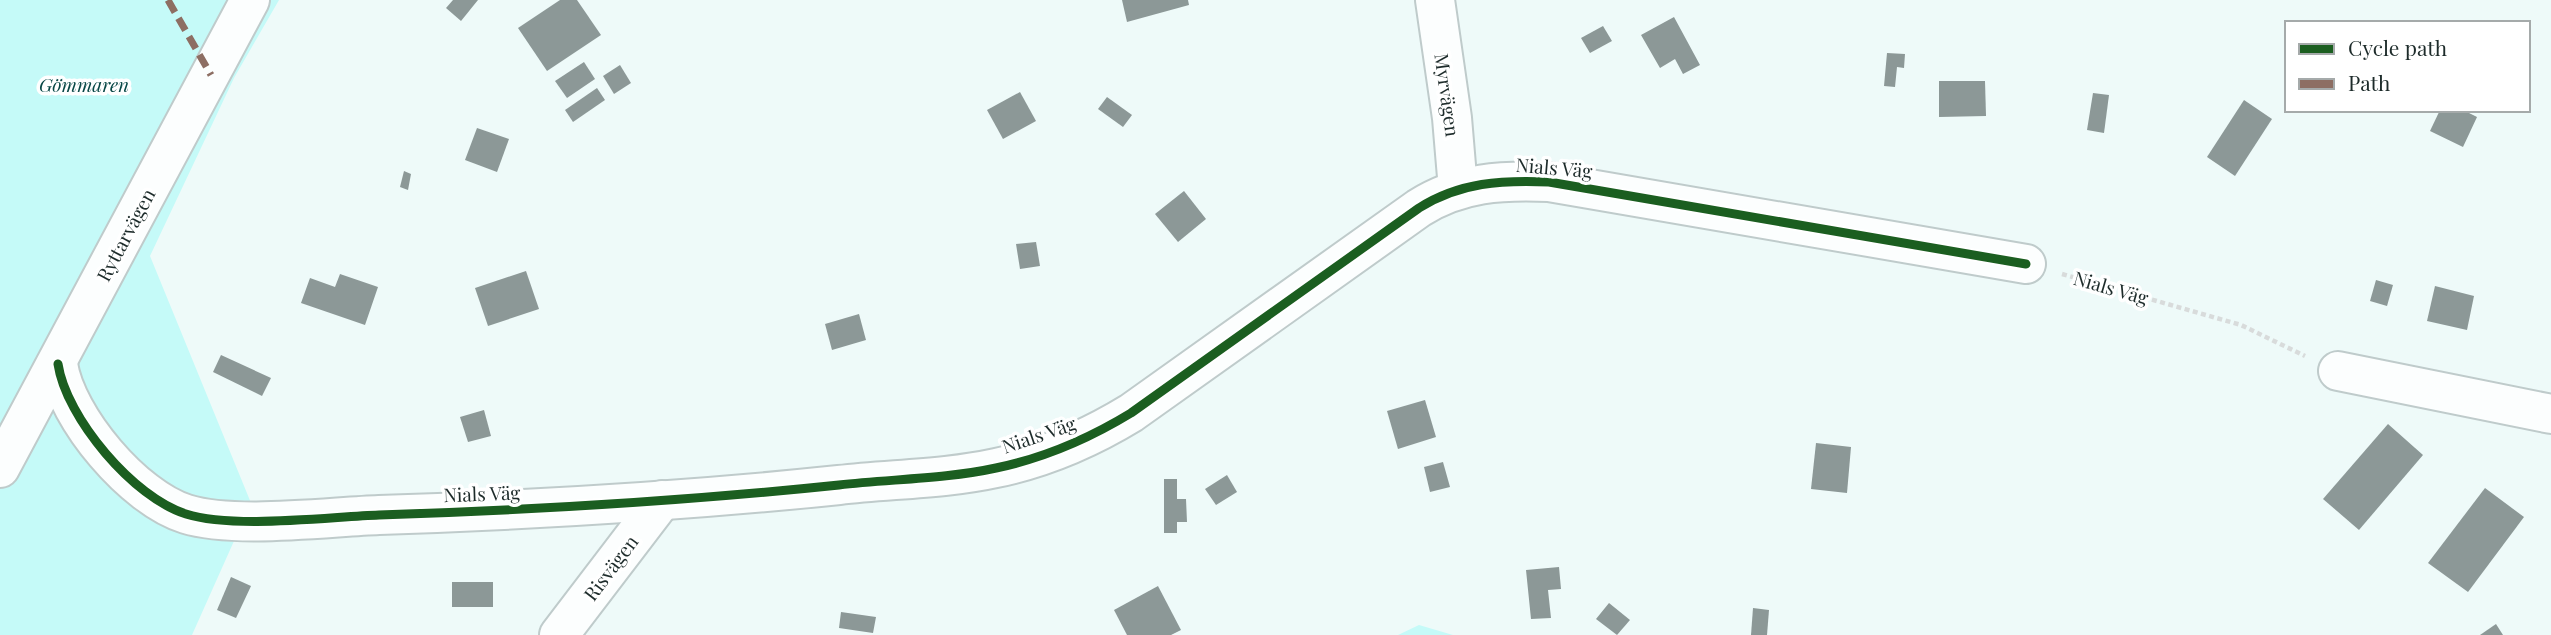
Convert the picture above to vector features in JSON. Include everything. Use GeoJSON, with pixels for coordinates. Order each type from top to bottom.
{"type":"FeatureCollection","features":[{"type":"Feature","properties":{"kind":"street","name":"Ryttarvägen"},"geometry":{"type":"LineString","coordinates":[[0,468],[58,364],[250,0]]}},
{"type":"Feature","properties":{"kind":"street","name":"Myrvägen"},"geometry":{"type":"LineString","coordinates":[[1435,0],[1452,118],[1458,189]]}},
{"type":"Feature","properties":{"kind":"street","name":"Nials Väg"},"geometry":{"type":"LineString","coordinates":[[58,364],[72,408],[99,448],[119,469],[184,514],[239,520],[546,509],[994,468],[1063,447],[1131,413],[1419,208],[1458,189],[1482,183],[1549,182],[2026,264]]}},
{"type":"Feature","properties":{"kind":"street"},"geometry":{"type":"LineString","coordinates":[[2338,371],[2551,414]]}},
{"type":"Feature","properties":{"kind":"street","name":"Risvägen"},"geometry":{"type":"LineString","coordinates":[[559,635],[662,500]]}},
{"type":"Feature","properties":{"kind":"green space","name":"Gömmaren"},"geometry":{"type":"Polygon","coordinates":[[[0,0],[279,0],[234,78],[150,256],[251,503],[192,635],[0,635],[0,0]]]}},
{"type":"Feature","properties":{"kind":"green space"},"geometry":{"type":"Polygon","coordinates":[[[1419,625],[1453,635],[1398,635],[1419,625]]]}},
{"type":"Feature","properties":{"kind":"building"},"geometry":{"type":"Polygon","coordinates":[[[453,0],[478,0],[461,21],[446,8],[453,0]]]}},
{"type":"Feature","properties":{"kind":"building"},"geometry":{"type":"Polygon","coordinates":[[[560,0],[577,0],[601,35],[547,71],[518,28],[560,0]]]}},
{"type":"Feature","properties":{"kind":"building"},"geometry":{"type":"Polygon","coordinates":[[[1122,0],[1188,0],[1189,5],[1127,22],[1122,0]]]}},
{"type":"Feature","properties":{"kind":"building"},"geometry":{"type":"Polygon","coordinates":[[[1674,17],[1700,65],[1683,74],[1675,59],[1660,68],[1641,35],[1674,17]]]}},
{"type":"Feature","properties":{"kind":"building"},"geometry":{"type":"Polygon","coordinates":[[[1603,26],[1612,41],[1590,53],[1581,38],[1603,26]]]}},
{"type":"Feature","properties":{"kind":"building"},"geometry":{"type":"Polygon","coordinates":[[[1887,53],[1905,54],[1904,68],[1897,67],[1895,87],[1884,86],[1887,53]]]}},
{"type":"Feature","properties":{"kind":"building"},"geometry":{"type":"Polygon","coordinates":[[[584,62],[595,79],[567,98],[555,81],[584,62]]]}},
{"type":"Feature","properties":{"kind":"building"},"geometry":{"type":"Polygon","coordinates":[[[620,65],[631,83],[614,94],[603,76],[620,65]]]}},
{"type":"Feature","properties":{"kind":"building"},"geometry":{"type":"Polygon","coordinates":[[[1939,81],[1985,81],[1986,116],[1939,117],[1939,81]]]}},
{"type":"Feature","properties":{"kind":"building"},"geometry":{"type":"Polygon","coordinates":[[[597,88],[605,100],[573,122],[565,110],[597,88]]]}},
{"type":"Feature","properties":{"kind":"building"},"geometry":{"type":"Polygon","coordinates":[[[1020,92],[1036,121],[1003,139],[987,110],[1020,92]]]}},
{"type":"Feature","properties":{"kind":"building"},"geometry":{"type":"Polygon","coordinates":[[[2093,93],[2109,95],[2104,133],[2087,130],[2093,93]]]}},
{"type":"Feature","properties":{"kind":"building"},"geometry":{"type":"Polygon","coordinates":[[[1107,97],[1132,115],[1123,127],[1098,109],[1107,97]]]}},
{"type":"Feature","properties":{"kind":"building"},"geometry":{"type":"Polygon","coordinates":[[[2244,100],[2272,119],[2235,176],[2207,157],[2244,100]]]}},
{"type":"Feature","properties":{"kind":"building"},"geometry":{"type":"Polygon","coordinates":[[[2439,112],[2467,112],[2477,117],[2463,147],[2430,131],[2439,112]]]}},
{"type":"Feature","properties":{"kind":"building"},"geometry":{"type":"Polygon","coordinates":[[[477,128],[509,139],[497,172],[465,160],[477,128]]]}},
{"type":"Feature","properties":{"kind":"building"},"geometry":{"type":"Polygon","coordinates":[[[404,171],[411,174],[408,190],[400,187],[404,171]]]}},
{"type":"Feature","properties":{"kind":"building"},"geometry":{"type":"Polygon","coordinates":[[[1184,191],[1206,219],[1178,242],[1155,214],[1184,191]]]}},
{"type":"Feature","properties":{"kind":"building"},"geometry":{"type":"Polygon","coordinates":[[[1036,242],[1040,266],[1020,269],[1016,244],[1036,242]]]}},
{"type":"Feature","properties":{"kind":"building"},"geometry":{"type":"Polygon","coordinates":[[[526,271],[539,309],[488,326],[475,288],[526,271]]]}},
{"type":"Feature","properties":{"kind":"building"},"geometry":{"type":"Polygon","coordinates":[[[340,274],[378,287],[365,325],[301,303],[310,278],[335,287],[340,274]]]}},
{"type":"Feature","properties":{"kind":"building"},"geometry":{"type":"Polygon","coordinates":[[[2376,280],[2393,285],[2387,306],[2370,301],[2376,280]]]}},
{"type":"Feature","properties":{"kind":"building"},"geometry":{"type":"Polygon","coordinates":[[[2435,286],[2474,296],[2467,330],[2427,321],[2435,286]]]}},
{"type":"Feature","properties":{"kind":"building"},"geometry":{"type":"Polygon","coordinates":[[[859,314],[866,340],[832,350],[825,324],[859,314]]]}},
{"type":"Feature","properties":{"kind":"building"},"geometry":{"type":"Polygon","coordinates":[[[221,355],[271,378],[262,396],[213,372],[221,355]]]}},
{"type":"Feature","properties":{"kind":"building"},"geometry":{"type":"Polygon","coordinates":[[[1425,400],[1436,437],[1398,449],[1387,411],[1425,400]]]}},
{"type":"Feature","properties":{"kind":"building"},"geometry":{"type":"Polygon","coordinates":[[[484,410],[491,436],[468,442],[460,417],[484,410]]]}},
{"type":"Feature","properties":{"kind":"building"},"geometry":{"type":"Polygon","coordinates":[[[2388,424],[2423,455],[2359,530],[2323,499],[2388,424]]]}},
{"type":"Feature","properties":{"kind":"building"},"geometry":{"type":"Polygon","coordinates":[[[1816,443],[1851,447],[1847,493],[1811,489],[1816,443]]]}},
{"type":"Feature","properties":{"kind":"building"},"geometry":{"type":"Polygon","coordinates":[[[1443,462],[1450,487],[1430,492],[1424,467],[1443,462]]]}},
{"type":"Feature","properties":{"kind":"building"},"geometry":{"type":"Polygon","coordinates":[[[1227,475],[1237,492],[1216,505],[1205,489],[1227,475]]]}},
{"type":"Feature","properties":{"kind":"building"},"geometry":{"type":"Polygon","coordinates":[[[1164,479],[1177,479],[1177,499],[1186,499],[1187,522],[1177,522],[1177,533],[1164,533],[1164,479]]]}},
{"type":"Feature","properties":{"kind":"building"},"geometry":{"type":"Polygon","coordinates":[[[2485,488],[2524,517],[2468,592],[2428,563],[2485,488]]]}},
{"type":"Feature","properties":{"kind":"building"},"geometry":{"type":"Polygon","coordinates":[[[1559,567],[1561,589],[1548,590],[1551,618],[1531,619],[1526,570],[1559,567]]]}},
{"type":"Feature","properties":{"kind":"building"},"geometry":{"type":"Polygon","coordinates":[[[231,577],[251,586],[236,618],[217,610],[231,577]]]}},
{"type":"Feature","properties":{"kind":"building"},"geometry":{"type":"Polygon","coordinates":[[[452,582],[493,582],[493,607],[452,607],[452,582]]]}},
{"type":"Feature","properties":{"kind":"building"},"geometry":{"type":"Polygon","coordinates":[[[1158,586],[1181,630],[1171,635],[1127,635],[1114,610],[1158,586]]]}},
{"type":"Feature","properties":{"kind":"building"},"geometry":{"type":"Polygon","coordinates":[[[1609,603],[1630,620],[1617,635],[1596,619],[1609,603]]]}},
{"type":"Feature","properties":{"kind":"building"},"geometry":{"type":"Polygon","coordinates":[[[1753,608],[1769,610],[1767,635],[1751,635],[1753,608]]]}},
{"type":"Feature","properties":{"kind":"building"},"geometry":{"type":"Polygon","coordinates":[[[841,612],[876,617],[873,633],[839,628],[841,612]]]}},
{"type":"Feature","properties":{"kind":"building"},"geometry":{"type":"Polygon","coordinates":[[[2496,624],[2503,635],[2480,635],[2496,624]]]}},
{"type":"Feature","properties":{"kind":"marked path"},"geometry":{"type":"LineString","coordinates":[[168,0],[211,75]]}},
{"type":"Feature","properties":{"kind":"cycle path"},"geometry":{"type":"LineString","coordinates":[[58,364],[74,408],[106,453],[145,491],[186,514],[229,521],[281,521],[552,508],[938,477],[996,468],[1049,453],[1083,439],[1131,413],[1419,208],[1434,199],[1482,184],[1549,182],[2026,264]]}}]}
